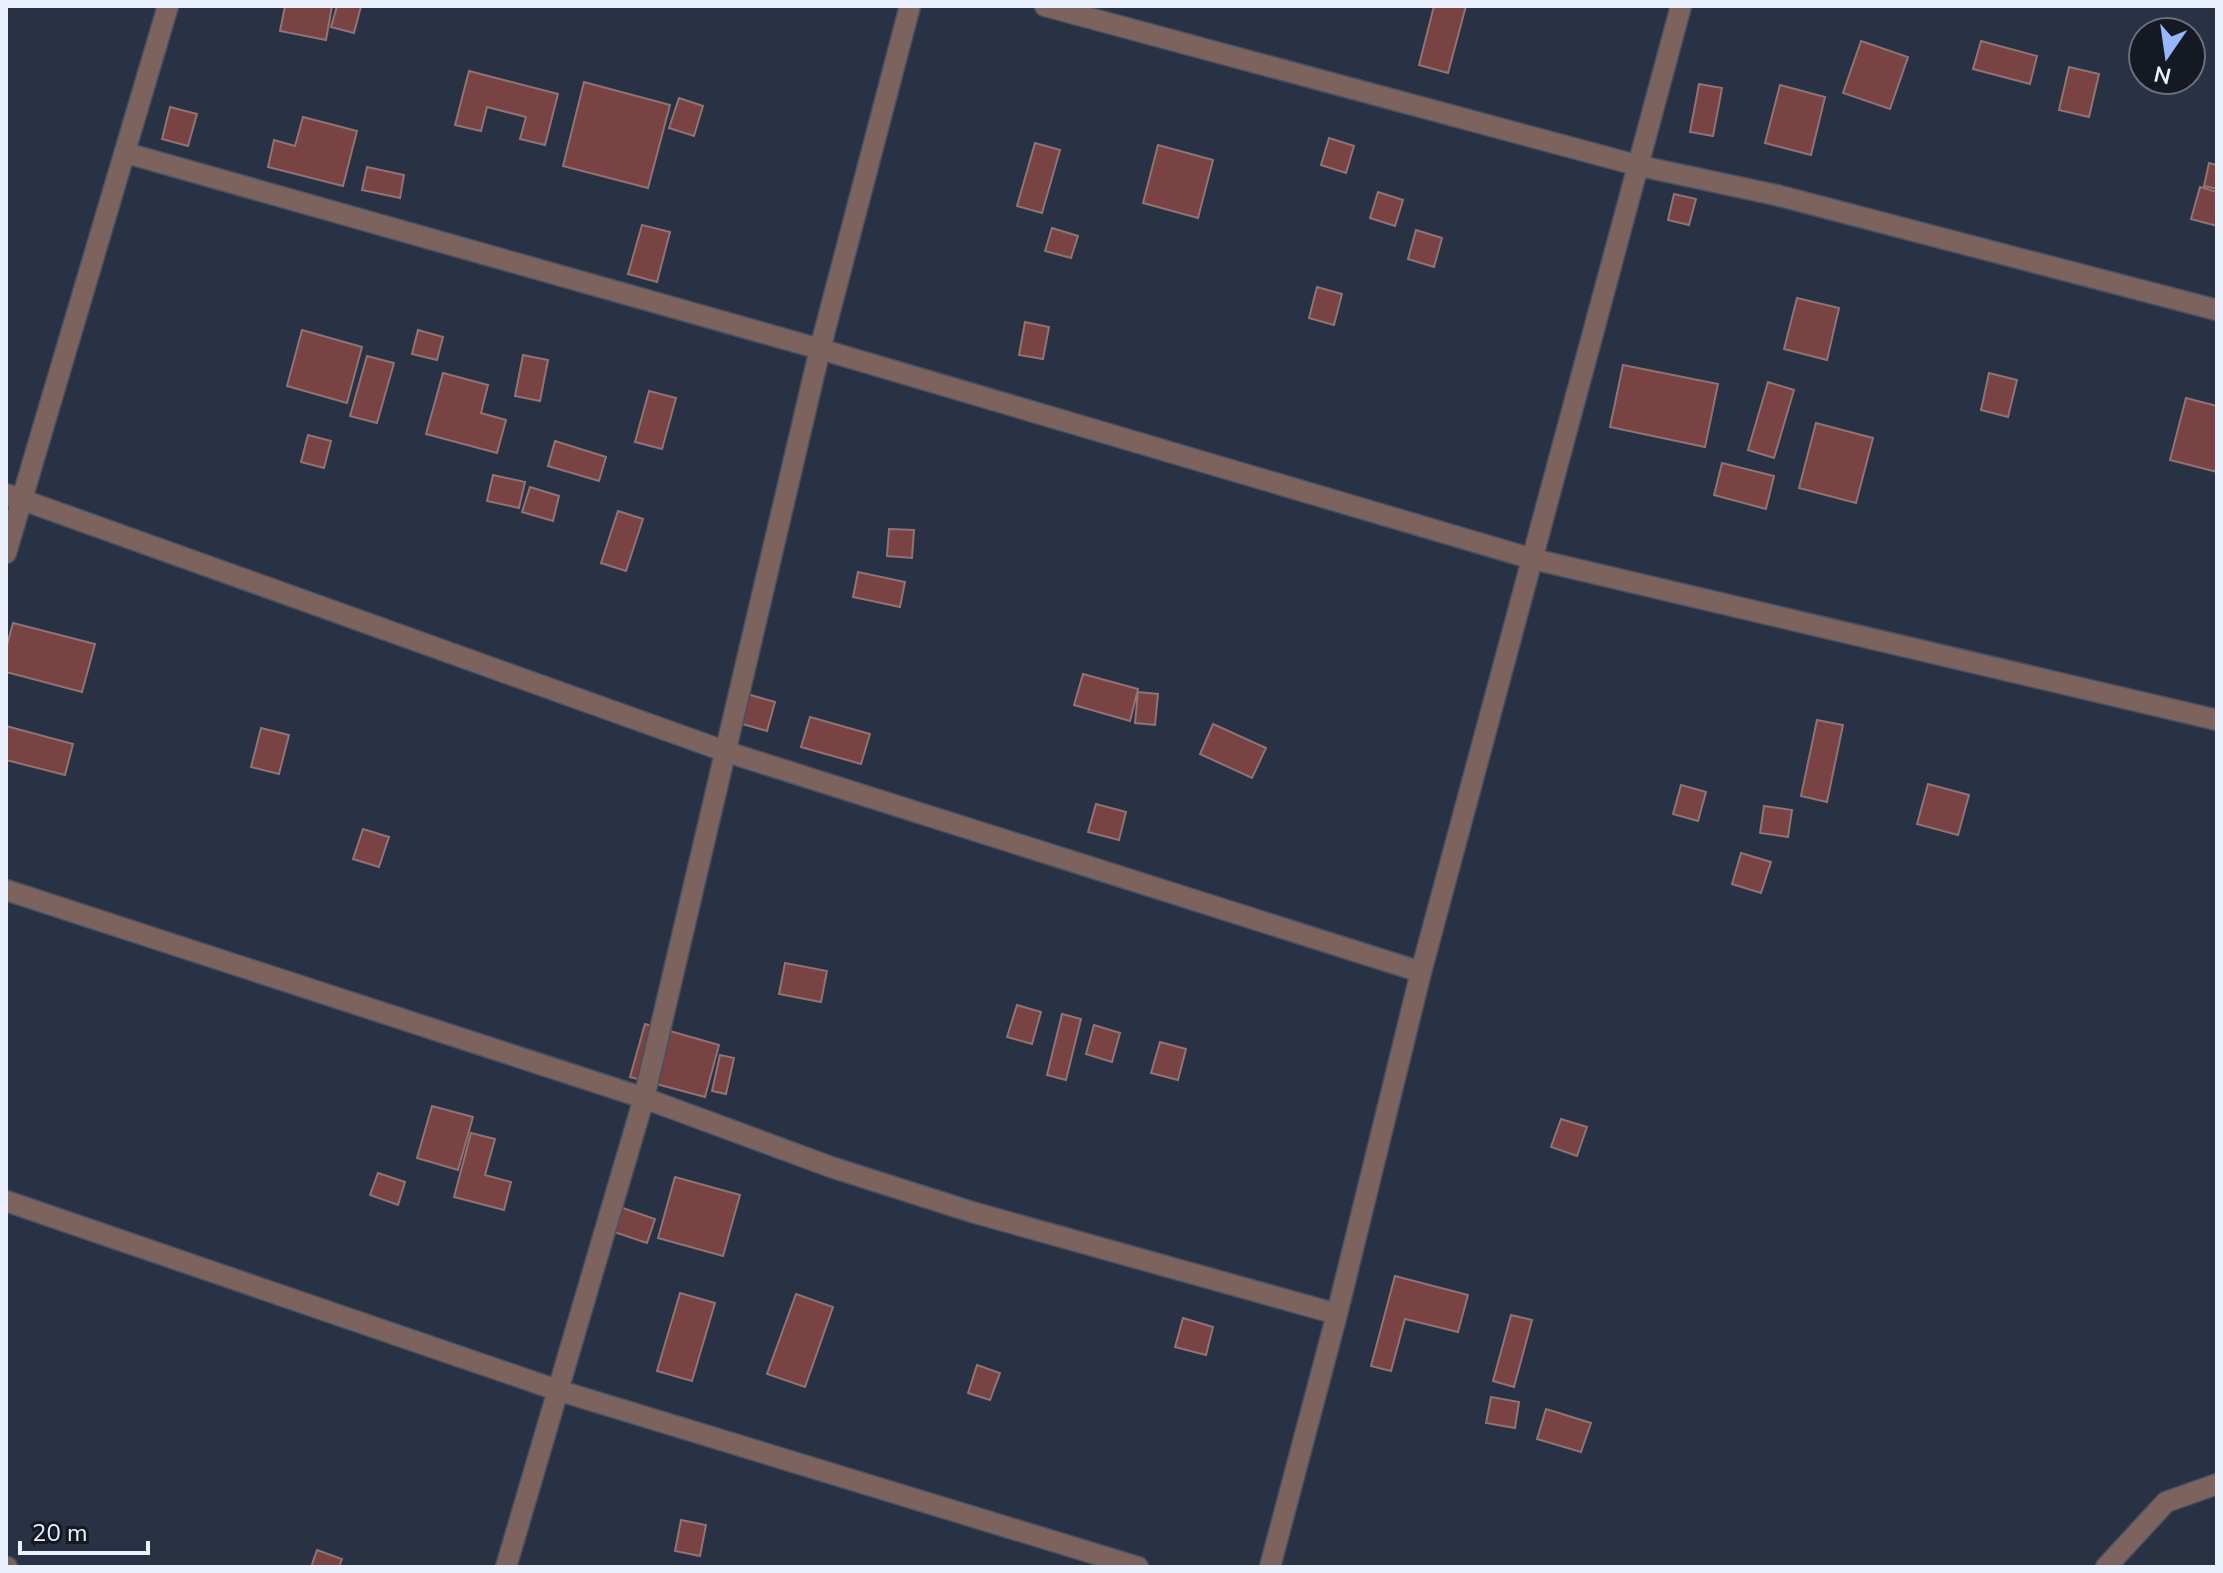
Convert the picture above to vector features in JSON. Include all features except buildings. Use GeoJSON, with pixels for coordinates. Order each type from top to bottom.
{"type":"FeatureCollection","features":[{"type":"Feature","properties":{"kind":"street"},"geometry":{"type":"LineString","coordinates":[[6,553],[14,497],[126,153],[168,6]]}},
{"type":"Feature","properties":{"kind":"street"},"geometry":{"type":"LineString","coordinates":[[506,1567],[644,1098],[820,349],[910,6]]}},
{"type":"Feature","properties":{"kind":"street"},"geometry":{"type":"LineString","coordinates":[[1045,6],[1640,166],[1776,195],[2217,310]]}},
{"type":"Feature","properties":{"kind":"street"},"geometry":{"type":"LineString","coordinates":[[1270,1567],[1337,1314],[1421,972],[1681,6]]}},
{"type":"Feature","properties":{"kind":"street"},"geometry":{"type":"LineString","coordinates":[[126,153],[820,349],[1533,559],[2217,720]]}},
{"type":"Feature","properties":{"kind":"street"},"geometry":{"type":"LineString","coordinates":[[14,497],[727,752],[1421,972]]}},
{"type":"Feature","properties":{"kind":"street"},"geometry":{"type":"LineString","coordinates":[[6,890],[644,1098],[831,1167],[972,1212],[1337,1314]]}},
{"type":"Feature","properties":{"kind":"street"},"geometry":{"type":"LineString","coordinates":[[6,1201],[557,1390],[1138,1567]]}},
{"type":"Feature","properties":{"kind":"street"},"geometry":{"type":"LineString","coordinates":[[2106,1567],[2166,1502],[2217,1484]]}}]}
